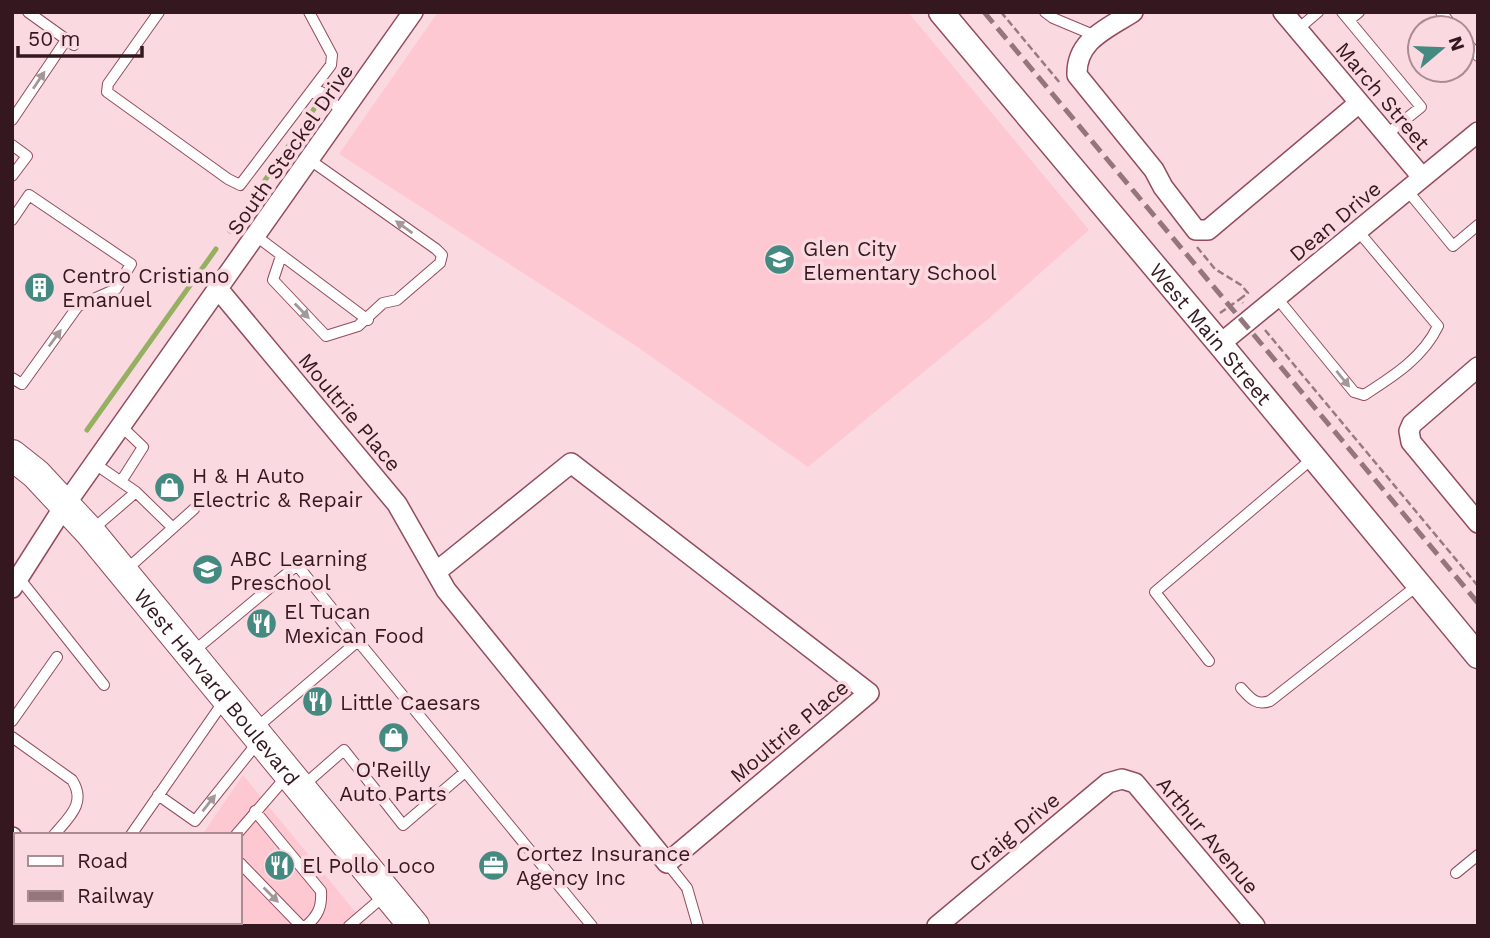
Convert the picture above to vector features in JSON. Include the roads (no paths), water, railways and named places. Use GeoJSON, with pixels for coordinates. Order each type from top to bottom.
{"type":"FeatureCollection","features":[{"type":"Feature","properties":{"kind":"main road","name":"West Harvard Boulevard"},"geometry":{"type":"LineString","coordinates":[[12,455],[36,474],[90,532],[414,926]]}},
{"type":"Feature","properties":{"kind":"street","name":"West Main Street"},"geometry":{"type":"LineString","coordinates":[[941,12],[1478,656]]}},
{"type":"Feature","properties":{"kind":"street"},"geometry":{"type":"LineString","coordinates":[[1133,12],[1084,45],[1076,61],[1077,75],[1200,232],[1208,230],[1359,103]]}},
{"type":"Feature","properties":{"kind":"street","name":"March Street"},"geometry":{"type":"LineString","coordinates":[[1283,12],[1386,135],[1415,184]]}},
{"type":"Feature","properties":{"kind":"street","name":"South Steckel Drive"},"geometry":{"type":"LineString","coordinates":[[16,583],[65,505],[310,160],[338,107],[411,13]]}},
{"type":"Feature","properties":{"kind":"street","name":"Dean Drive"},"geometry":{"type":"LineString","coordinates":[[1220,344],[1478,132]]}},
{"type":"Feature","properties":{"kind":"street","name":"Moultrie Place"},"geometry":{"type":"LineString","coordinates":[[219,290],[397,504],[446,590],[667,863],[869,693],[570,463],[436,572]]}},
{"type":"Feature","properties":{"kind":"street"},"geometry":{"type":"LineString","coordinates":[[1478,367],[1412,424],[1409,431],[1411,442],[1478,523]]}},
{"type":"Feature","properties":{"kind":"street","name":"Craig Drive"},"geometry":{"type":"LineString","coordinates":[[937,926],[1108,783],[1122,779]]}},
{"type":"Feature","properties":{"kind":"street","name":"Arthur Avenue"},"geometry":{"type":"LineString","coordinates":[[1122,779],[1135,783],[1255,926]]}},
{"type":"Feature","properties":{"kind":"lane"},"geometry":{"type":"LineString","coordinates":[[12,120],[70,43],[28,12]]}},
{"type":"Feature","properties":{"kind":"lane"},"geometry":{"type":"LineString","coordinates":[[159,12],[108,85],[107,93],[240,185],[314,92],[331,65],[332,55],[309,12]]}},
{"type":"Feature","properties":{"kind":"lane"},"geometry":{"type":"LineString","coordinates":[[1045,12],[1097,36]]}},
{"type":"Feature","properties":{"kind":"lane"},"geometry":{"type":"LineString","coordinates":[[1297,30],[1318,12]]}},
{"type":"Feature","properties":{"kind":"lane"},"geometry":{"type":"LineString","coordinates":[[1359,12],[1346,16],[1421,107],[1386,135]]}},
{"type":"Feature","properties":{"kind":"lane"},"geometry":{"type":"LineString","coordinates":[[314,92],[326,103],[338,107]]}},
{"type":"Feature","properties":{"kind":"lane"},"geometry":{"type":"LineString","coordinates":[[12,145],[27,156],[12,176]]}},
{"type":"Feature","properties":{"kind":"lane"},"geometry":{"type":"LineString","coordinates":[[281,256],[273,280],[326,336],[344,332],[368,320],[383,303],[397,300],[440,262],[442,255],[310,160]]}},
{"type":"Feature","properties":{"kind":"lane"},"geometry":{"type":"LineString","coordinates":[[1415,184],[1453,246],[1478,225]]}},
{"type":"Feature","properties":{"kind":"lane"},"geometry":{"type":"LineString","coordinates":[[12,220],[29,195],[131,264],[116,289],[78,306],[22,384],[12,378]]}},
{"type":"Feature","properties":{"kind":"lane"},"geometry":{"type":"LineString","coordinates":[[1277,298],[1354,392],[1364,395],[1425,349],[1437,326],[1358,231]]}},
{"type":"Feature","properties":{"kind":"lane"},"geometry":{"type":"LineString","coordinates":[[256,236],[368,320]]}},
{"type":"Feature","properties":{"kind":"lane"},"geometry":{"type":"LineString","coordinates":[[121,426],[144,447],[122,480]]}},
{"type":"Feature","properties":{"kind":"lane"},"geometry":{"type":"LineString","coordinates":[[1209,661],[1155,592],[1313,458]]}},
{"type":"Feature","properties":{"kind":"lane"},"geometry":{"type":"LineString","coordinates":[[94,464],[122,480],[173,528]]}},
{"type":"Feature","properties":{"kind":"lane"},"geometry":{"type":"LineString","coordinates":[[90,532],[136,492]]}},
{"type":"Feature","properties":{"kind":"lane"},"geometry":{"type":"LineString","coordinates":[[123,572],[194,509]]}},
{"type":"Feature","properties":{"kind":"lane"},"geometry":{"type":"LineString","coordinates":[[191,653],[297,565],[592,926]]}},
{"type":"Feature","properties":{"kind":"lane"},"geometry":{"type":"LineString","coordinates":[[16,583],[104,685]]}},
{"type":"Feature","properties":{"kind":"lane"},"geometry":{"type":"LineString","coordinates":[[1241,688],[1253,702],[1262,704],[1270,701],[1418,585]]}},
{"type":"Feature","properties":{"kind":"lane"},"geometry":{"type":"LineString","coordinates":[[158,795],[195,821],[257,734],[358,641]]}},
{"type":"Feature","properties":{"kind":"lane"},"geometry":{"type":"LineString","coordinates":[[12,721],[57,657]]}},
{"type":"Feature","properties":{"kind":"lane"},"geometry":{"type":"LineString","coordinates":[[132,833],[226,698]]}},
{"type":"Feature","properties":{"kind":"lane"},"geometry":{"type":"LineString","coordinates":[[12,737],[72,780],[79,790],[79,799],[68,819],[56,833]]}},
{"type":"Feature","properties":{"kind":"lane"},"geometry":{"type":"LineString","coordinates":[[238,833],[255,811],[295,781],[344,751],[403,825],[465,772]]}},
{"type":"Feature","properties":{"kind":"lane"},"geometry":{"type":"LineString","coordinates":[[242,865],[304,926],[315,918],[320,909],[321,891],[255,811]]}},
{"type":"Feature","properties":{"kind":"lane"},"geometry":{"type":"LineString","coordinates":[[1456,873],[1478,855]]}},
{"type":"Feature","properties":{"kind":"lane"},"geometry":{"type":"LineString","coordinates":[[667,863],[687,888],[698,926]]}},
{"type":"Feature","properties":{"kind":"lane"},"geometry":{"type":"LineString","coordinates":[[349,926],[387,894]]}},
{"type":"Feature","properties":{"kind":"waterway"},"geometry":{"type":"LineString","coordinates":[[230,231],[314,109]]}},
{"type":"Feature","properties":{"kind":"waterway"},"geometry":{"type":"LineString","coordinates":[[87,430],[216,249]]}},
{"type":"Feature","properties":{"kind":"railway"},"geometry":{"type":"LineString","coordinates":[[984,12],[1478,603]]}},
{"type":"Feature","properties":{"kind":"place","name":"Glen City Elementary School"},"geometry":{"type":"Point","coordinates":[780,260]}},
{"type":"Feature","properties":{"kind":"place","name":"Centro Cristiano Emanuel"},"geometry":{"type":"Point","coordinates":[39,287]}},
{"type":"Feature","properties":{"kind":"place","name":"H & H Auto Electric & Repair"},"geometry":{"type":"Point","coordinates":[169,487]}},
{"type":"Feature","properties":{"kind":"place","name":"ABC Learning Preschool"},"geometry":{"type":"Point","coordinates":[207,570]}},
{"type":"Feature","properties":{"kind":"place","name":"El Tucan Mexican Food"},"geometry":{"type":"Point","coordinates":[261,623]}},
{"type":"Feature","properties":{"kind":"place","name":"Little Caesars"},"geometry":{"type":"Point","coordinates":[317,702]}},
{"type":"Feature","properties":{"kind":"place","name":"O'Reilly Auto Parts"},"geometry":{"type":"Point","coordinates":[393,737]}},
{"type":"Feature","properties":{"kind":"place","name":"El Pollo Loco"},"geometry":{"type":"Point","coordinates":[279,865]}},
{"type":"Feature","properties":{"kind":"place","name":"Cortez Insurance Agency Inc"},"geometry":{"type":"Point","coordinates":[493,865]}}]}
